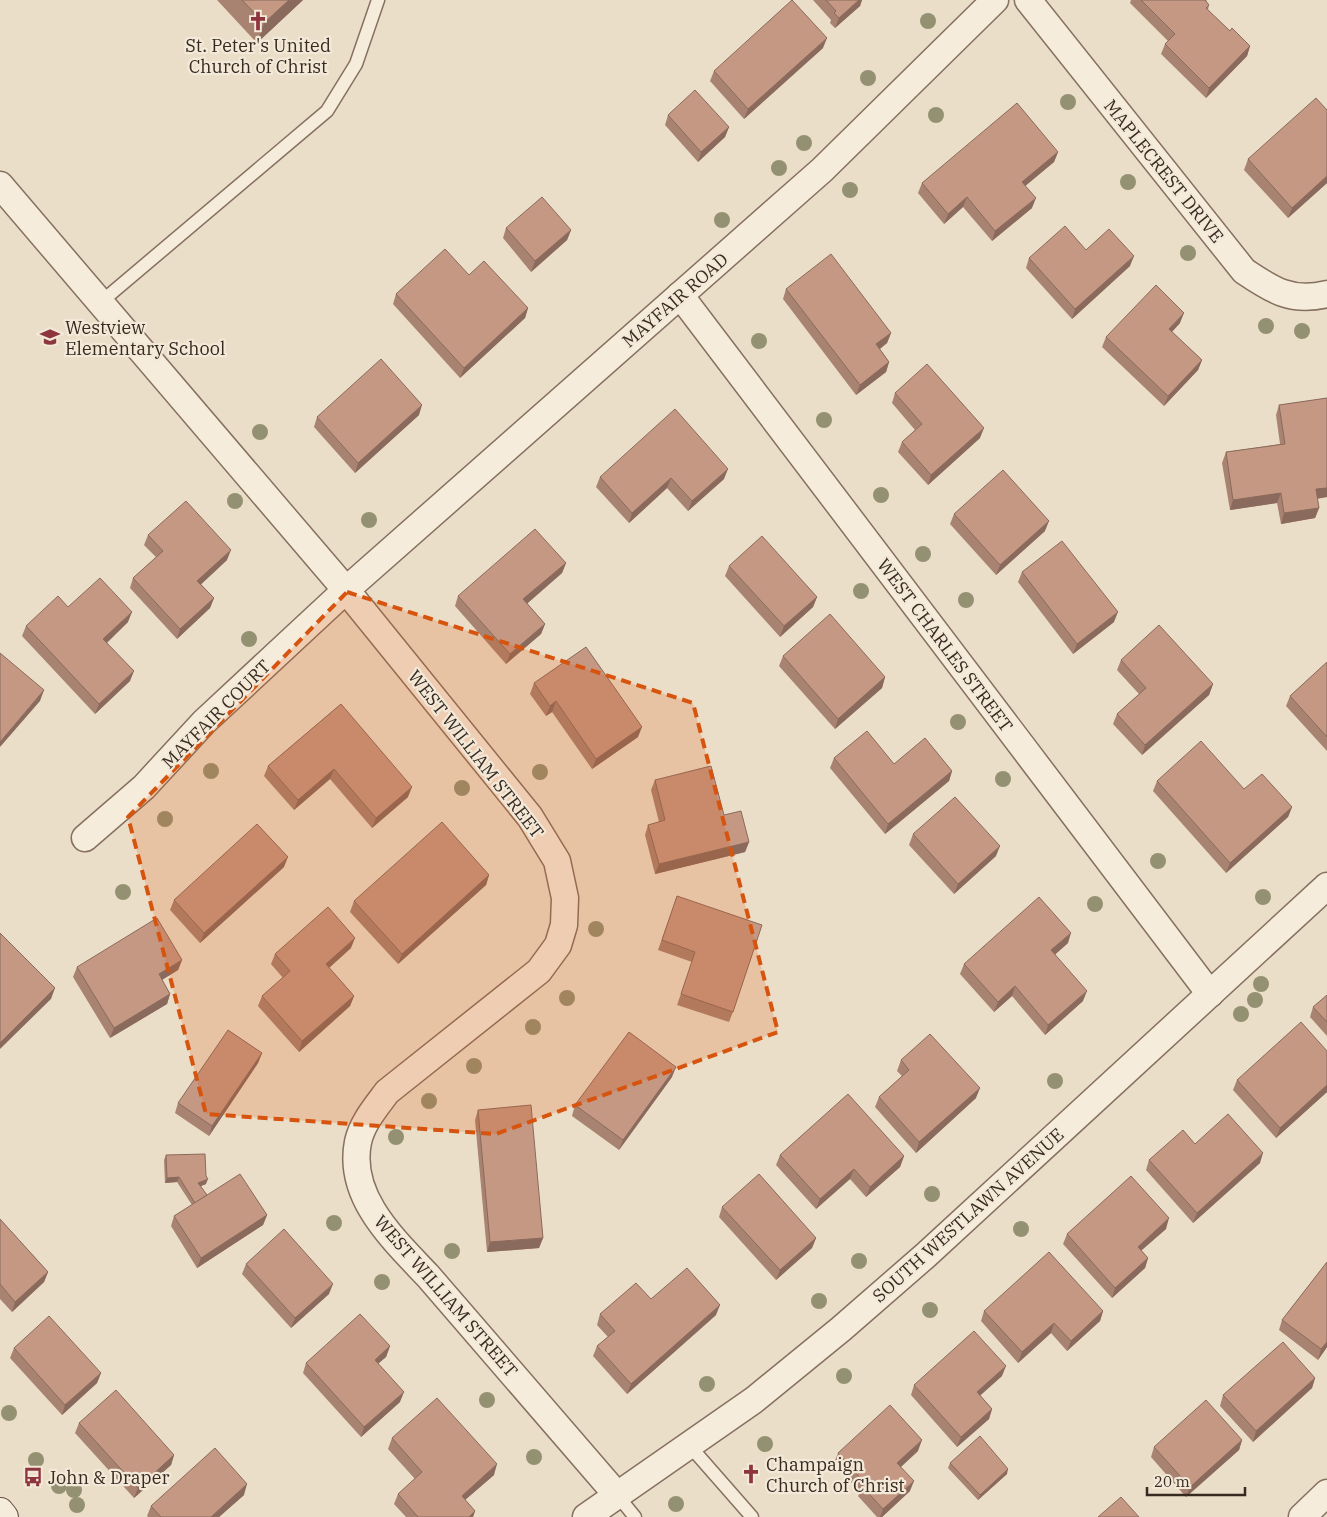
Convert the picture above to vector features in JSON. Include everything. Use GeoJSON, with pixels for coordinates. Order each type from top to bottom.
{"type":"FeatureCollection","features":[{"type":"Feature","properties":{"kind":"street","name":"MAYFAIR ROAD"},"geometry":{"type":"LineString","coordinates":[[346,590],[822,170],[995,0]]}},
{"type":"Feature","properties":{"kind":"street","name":"MAPLECREST DRIVE"},"geometry":{"type":"LineString","coordinates":[[1028,0],[1244,271],[1269,289],[1293,296],[1315,297],[1327,294]]}},
{"type":"Feature","properties":{"kind":"street","name":"WEST WILLIAM STREET"},"geometry":{"type":"LineString","coordinates":[[0,185],[346,590],[530,817],[557,861],[565,898],[564,925],[558,945],[539,971],[387,1092],[368,1117],[358,1140],[356,1166],[362,1191],[376,1215],[400,1247],[428,1276],[618,1495]]}},
{"type":"Feature","properties":{"kind":"street","name":"WEST CHARLES STREET"},"geometry":{"type":"LineString","coordinates":[[680,295],[1210,994]]}},
{"type":"Feature","properties":{"kind":"street","name":"MAYFAIR COURT"},"geometry":{"type":"LineString","coordinates":[[85,838],[144,787],[204,722],[346,590]]}},
{"type":"Feature","properties":{"kind":"street","name":"SOUTH WESTLAWN AVENUE"},"geometry":{"type":"LineString","coordinates":[[586,1517],[754,1400],[841,1329],[926,1255],[1327,886]]}},
{"type":"Feature","properties":{"kind":"street"},"geometry":{"type":"LineString","coordinates":[[1302,1517],[1327,1493]]}},
{"type":"Feature","properties":{"kind":"street"},"geometry":{"type":"LineString","coordinates":[[0,1512],[4,1517]]}},
{"type":"Feature","properties":{"kind":"lane"},"geometry":{"type":"LineString","coordinates":[[101,302],[327,111],[356,64],[378,0]]}},
{"type":"Feature","properties":{"kind":"lane"},"geometry":{"type":"LineString","coordinates":[[689,1445],[752,1517]]}},
{"type":"Feature","properties":{"kind":"lane"},"geometry":{"type":"LineString","coordinates":[[618,1495],[635,1517]]}},
{"type":"Feature","properties":{"kind":"highlighted area"},"geometry":{"type":"Polygon","coordinates":[[[347,592],[693,703],[778,1032],[496,1134],[206,1114],[128,817],[347,592]]]}},
{"type":"Feature","properties":{"kind":"building"},"geometry":{"type":"Polygon","coordinates":[[[242,0],[289,0],[264,23],[242,0]]]}},
{"type":"Feature","properties":{"kind":"building"},"geometry":{"type":"Polygon","coordinates":[[[792,0],[827,38],[748,109],[714,71],[792,0]]]}},
{"type":"Feature","properties":{"kind":"building"},"geometry":{"type":"Polygon","coordinates":[[[826,0],[859,0],[839,18],[834,13],[836,11],[826,0]]]}},
{"type":"Feature","properties":{"kind":"building"},"geometry":{"type":"Polygon","coordinates":[[[1141,0],[1205,0],[1209,5],[1206,8],[1230,31],[1232,28],[1250,46],[1209,88],[1165,44],[1175,34],[1141,0]]]}},
{"type":"Feature","properties":{"kind":"building"},"geometry":{"type":"Polygon","coordinates":[[[695,90],[729,127],[701,152],[668,115],[695,90]]]}},
{"type":"Feature","properties":{"kind":"building"},"geometry":{"type":"Polygon","coordinates":[[[1316,98],[1327,110],[1327,176],[1292,208],[1248,159],[1316,98]]]}},
{"type":"Feature","properties":{"kind":"building"},"geometry":{"type":"Polygon","coordinates":[[[1017,103],[1058,152],[1022,182],[1036,198],[995,231],[967,197],[948,214],[922,183],[1017,103]]]}},
{"type":"Feature","properties":{"kind":"building"},"geometry":{"type":"Polygon","coordinates":[[[542,197],[571,230],[535,261],[506,228],[542,197]]]}},
{"type":"Feature","properties":{"kind":"building"},"geometry":{"type":"Polygon","coordinates":[[[1065,226],[1086,250],[1109,229],[1134,256],[1075,309],[1029,258],[1065,226]]]}},
{"type":"Feature","properties":{"kind":"building"},"geometry":{"type":"Polygon","coordinates":[[[445,249],[469,275],[484,261],[528,308],[464,368],[396,294],[445,249]]]}},
{"type":"Feature","properties":{"kind":"building"},"geometry":{"type":"Polygon","coordinates":[[[831,254],[891,333],[876,344],[889,362],[860,385],[786,289],[831,254]]]}},
{"type":"Feature","properties":{"kind":"building"},"geometry":{"type":"Polygon","coordinates":[[[1156,285],[1184,313],[1169,329],[1202,360],[1168,396],[1106,337],[1156,285]]]}},
{"type":"Feature","properties":{"kind":"building"},"geometry":{"type":"Polygon","coordinates":[[[381,359],[422,405],[358,463],[317,417],[381,359]]]}},
{"type":"Feature","properties":{"kind":"building"},"geometry":{"type":"Polygon","coordinates":[[[927,364],[984,428],[931,475],[902,442],[922,424],[895,393],[927,364]]]}},
{"type":"Feature","properties":{"kind":"building"},"geometry":{"type":"Polygon","coordinates":[[[1327,398],[1327,488],[1316,489],[1319,508],[1284,513],[1281,493],[1233,500],[1226,452],[1285,444],[1279,405],[1327,398]]]}},
{"type":"Feature","properties":{"kind":"building"},"geometry":{"type":"Polygon","coordinates":[[[675,409],[728,469],[692,501],[671,478],[632,513],[600,477],[675,409]]]}},
{"type":"Feature","properties":{"kind":"building"},"geometry":{"type":"Polygon","coordinates":[[[1003,470],[1049,521],[1000,565],[954,514],[1003,470]]]}},
{"type":"Feature","properties":{"kind":"building"},"geometry":{"type":"Polygon","coordinates":[[[186,501],[231,550],[197,581],[214,598],[180,629],[133,578],[163,551],[148,535],[186,501]]]}},
{"type":"Feature","properties":{"kind":"building"},"geometry":{"type":"Polygon","coordinates":[[[535,529],[566,563],[523,599],[545,624],[510,654],[458,596],[535,529]]]}},
{"type":"Feature","properties":{"kind":"building"},"geometry":{"type":"Polygon","coordinates":[[[762,536],[817,597],[784,626],[729,566],[762,536]]]}},
{"type":"Feature","properties":{"kind":"building"},"geometry":{"type":"Polygon","coordinates":[[[1062,541],[1118,612],[1077,644],[1022,572],[1062,541]]]}},
{"type":"Feature","properties":{"kind":"building"},"geometry":{"type":"Polygon","coordinates":[[[100,578],[132,612],[103,639],[134,671],[99,704],[26,626],[58,596],[68,607],[100,578]]]}},
{"type":"Feature","properties":{"kind":"building"},"geometry":{"type":"Polygon","coordinates":[[[830,614],[885,677],[838,719],[783,656],[830,614]]]}},
{"type":"Feature","properties":{"kind":"building"},"geometry":{"type":"Polygon","coordinates":[[[1159,625],[1213,684],[1145,745],[1117,714],[1146,688],[1121,660],[1159,625]]]}},
{"type":"Feature","properties":{"kind":"building"},"geometry":{"type":"Polygon","coordinates":[[[586,647],[642,727],[596,759],[556,701],[550,706],[534,683],[586,647]]]}},
{"type":"Feature","properties":{"kind":"building"},"geometry":{"type":"Polygon","coordinates":[[[0,653],[44,690],[0,742],[0,653]]]}},
{"type":"Feature","properties":{"kind":"building"},"geometry":{"type":"Polygon","coordinates":[[[1327,662],[1327,737],[1290,696],[1327,662]]]}},
{"type":"Feature","properties":{"kind":"building"},"geometry":{"type":"Polygon","coordinates":[[[341,704],[412,787],[376,818],[334,769],[298,800],[268,766],[341,704]]]}},
{"type":"Feature","properties":{"kind":"building"},"geometry":{"type":"Polygon","coordinates":[[[867,731],[894,764],[925,738],[952,771],[888,824],[834,758],[867,731]]]}},
{"type":"Feature","properties":{"kind":"building"},"geometry":{"type":"Polygon","coordinates":[[[1201,741],[1244,789],[1262,774],[1292,807],[1230,863],[1157,781],[1201,741]]]}},
{"type":"Feature","properties":{"kind":"building"},"geometry":{"type":"Polygon","coordinates":[[[711,766],[724,815],[741,811],[749,842],[659,864],[648,825],[665,820],[655,780],[711,766]]]}},
{"type":"Feature","properties":{"kind":"building"},"geometry":{"type":"Polygon","coordinates":[[[955,797],[1000,846],[958,884],[913,834],[955,797]]]}},
{"type":"Feature","properties":{"kind":"building"},"geometry":{"type":"Polygon","coordinates":[[[442,822],[489,875],[402,954],[354,901],[442,822]]]}},
{"type":"Feature","properties":{"kind":"building"},"geometry":{"type":"Polygon","coordinates":[[[257,824],[288,857],[204,933],[174,900],[257,824]]]}},
{"type":"Feature","properties":{"kind":"building"},"geometry":{"type":"Polygon","coordinates":[[[677,896],[762,925],[733,1012],[681,994],[695,952],[662,940],[677,896]]]}},
{"type":"Feature","properties":{"kind":"building"},"geometry":{"type":"Polygon","coordinates":[[[1039,897],[1071,933],[1051,950],[1087,991],[1048,1025],[1015,986],[998,1002],[964,964],[1039,897]]]}},
{"type":"Feature","properties":{"kind":"building"},"geometry":{"type":"Polygon","coordinates":[[[328,907],[355,938],[326,964],[354,996],[302,1041],[262,996],[290,971],[275,954],[328,907]]]}},
{"type":"Feature","properties":{"kind":"building"},"geometry":{"type":"Polygon","coordinates":[[[157,918],[182,960],[159,974],[170,994],[114,1028],[77,967],[157,918]]]}},
{"type":"Feature","properties":{"kind":"building"},"geometry":{"type":"Polygon","coordinates":[[[0,933],[55,988],[0,1043],[0,933]]]}},
{"type":"Feature","properties":{"kind":"building"},"geometry":{"type":"Polygon","coordinates":[[[1327,995],[1327,1022],[1313,1007],[1327,995]]]}},
{"type":"Feature","properties":{"kind":"building"},"geometry":{"type":"Polygon","coordinates":[[[1301,1022],[1327,1051],[1327,1085],[1280,1128],[1237,1080],[1301,1022]]]}},
{"type":"Feature","properties":{"kind":"building"},"geometry":{"type":"Polygon","coordinates":[[[228,1030],[262,1053],[212,1126],[178,1103],[228,1030]]]}},
{"type":"Feature","properties":{"kind":"building"},"geometry":{"type":"Polygon","coordinates":[[[629,1032],[676,1067],[623,1140],[575,1105],[629,1032]]]}},
{"type":"Feature","properties":{"kind":"building"},"geometry":{"type":"Polygon","coordinates":[[[930,1034],[980,1088],[919,1142],[879,1097],[909,1070],[901,1060],[930,1034]]]}},
{"type":"Feature","properties":{"kind":"building"},"geometry":{"type":"Polygon","coordinates":[[[848,1094],[904,1156],[870,1187],[854,1169],[820,1199],[780,1155],[848,1094]]]}},
{"type":"Feature","properties":{"kind":"building"},"geometry":{"type":"Polygon","coordinates":[[[531,1105],[543,1238],[490,1242],[478,1110],[531,1105]]]}},
{"type":"Feature","properties":{"kind":"building"},"geometry":{"type":"Polygon","coordinates":[[[1228,1114],[1263,1153],[1197,1213],[1149,1160],[1183,1130],[1195,1144],[1228,1114]]]}},
{"type":"Feature","properties":{"kind":"building"},"geometry":{"type":"Polygon","coordinates":[[[205,1154],[206,1176],[208,1179],[198,1183],[207,1195],[195,1203],[179,1177],[167,1178],[166,1155],[205,1154]]]}},
{"type":"Feature","properties":{"kind":"building"},"geometry":{"type":"Polygon","coordinates":[[[240,1174],[267,1215],[201,1258],[174,1216],[240,1174]]]}},
{"type":"Feature","properties":{"kind":"building"},"geometry":{"type":"Polygon","coordinates":[[[759,1174],[816,1238],[780,1270],[722,1207],[759,1174]]]}},
{"type":"Feature","properties":{"kind":"building"},"geometry":{"type":"Polygon","coordinates":[[[1131,1176],[1169,1218],[1138,1247],[1148,1258],[1115,1288],[1067,1234],[1131,1176]]]}},
{"type":"Feature","properties":{"kind":"building"},"geometry":{"type":"Polygon","coordinates":[[[0,1219],[48,1272],[15,1302],[0,1284],[0,1219]]]}},
{"type":"Feature","properties":{"kind":"building"},"geometry":{"type":"Polygon","coordinates":[[[284,1229],[333,1284],[295,1318],[246,1264],[284,1229]]]}},
{"type":"Feature","properties":{"kind":"building"},"geometry":{"type":"Polygon","coordinates":[[[1049,1252],[1103,1311],[1071,1341],[1054,1323],[1022,1352],[984,1311],[1049,1252]]]}},
{"type":"Feature","properties":{"kind":"building"},"geometry":{"type":"Polygon","coordinates":[[[1327,1262],[1327,1342],[1321,1349],[1282,1320],[1327,1262]]]}},
{"type":"Feature","properties":{"kind":"building"},"geometry":{"type":"Polygon","coordinates":[[[687,1268],[720,1305],[631,1384],[597,1346],[615,1331],[600,1314],[636,1283],[651,1299],[687,1268]]]}},
{"type":"Feature","properties":{"kind":"building"},"geometry":{"type":"Polygon","coordinates":[[[360,1314],[390,1346],[375,1360],[404,1392],[364,1427],[306,1363],[360,1314]]]}},
{"type":"Feature","properties":{"kind":"building"},"geometry":{"type":"Polygon","coordinates":[[[49,1316],[101,1373],[65,1405],[14,1348],[49,1316]]]}},
{"type":"Feature","properties":{"kind":"building"},"geometry":{"type":"Polygon","coordinates":[[[974,1331],[1006,1366],[977,1392],[992,1409],[961,1437],[914,1385],[974,1331]]]}},
{"type":"Feature","properties":{"kind":"building"},"geometry":{"type":"Polygon","coordinates":[[[1283,1342],[1315,1378],[1256,1431],[1223,1395],[1283,1342]]]}},
{"type":"Feature","properties":{"kind":"building"},"geometry":{"type":"Polygon","coordinates":[[[116,1390],[174,1455],[138,1488],[79,1423],[116,1390]]]}},
{"type":"Feature","properties":{"kind":"building"},"geometry":{"type":"Polygon","coordinates":[[[437,1398],[497,1464],[462,1496],[475,1511],[469,1517],[418,1517],[398,1494],[422,1472],[392,1438],[437,1398]]]}},
{"type":"Feature","properties":{"kind":"building"},"geometry":{"type":"Polygon","coordinates":[[[1206,1400],[1242,1440],[1190,1487],[1154,1447],[1206,1400]]]}},
{"type":"Feature","properties":{"kind":"building"},"geometry":{"type":"Polygon","coordinates":[[[890,1405],[922,1440],[897,1463],[914,1481],[883,1509],[862,1486],[865,1483],[838,1453],[890,1405]]]}},
{"type":"Feature","properties":{"kind":"building"},"geometry":{"type":"Polygon","coordinates":[[[980,1436],[1008,1469],[980,1495],[950,1463],[980,1436]]]}},
{"type":"Feature","properties":{"kind":"building"},"geometry":{"type":"Polygon","coordinates":[[[215,1448],[247,1484],[211,1517],[161,1517],[151,1506],[215,1448]]]}},
{"type":"Feature","properties":{"kind":"building"},"geometry":{"type":"Polygon","coordinates":[[[1121,1497],[1139,1517],[1098,1517],[1121,1497]]]}},
{"type":"Feature","properties":{"kind":"place","name":"St. Peter's United Church of Christ"},"geometry":{"type":"Point","coordinates":[258,21]}},
{"type":"Feature","properties":{"kind":"place","name":"Westview Elementary School"},"geometry":{"type":"Point","coordinates":[50,337]}},
{"type":"Feature","properties":{"kind":"place","name":"Champaign Church of Christ"},"geometry":{"type":"Point","coordinates":[751,1474]}},
{"type":"Feature","properties":{"kind":"place","name":"John & Draper"},"geometry":{"type":"Point","coordinates":[33,1477]}}]}
